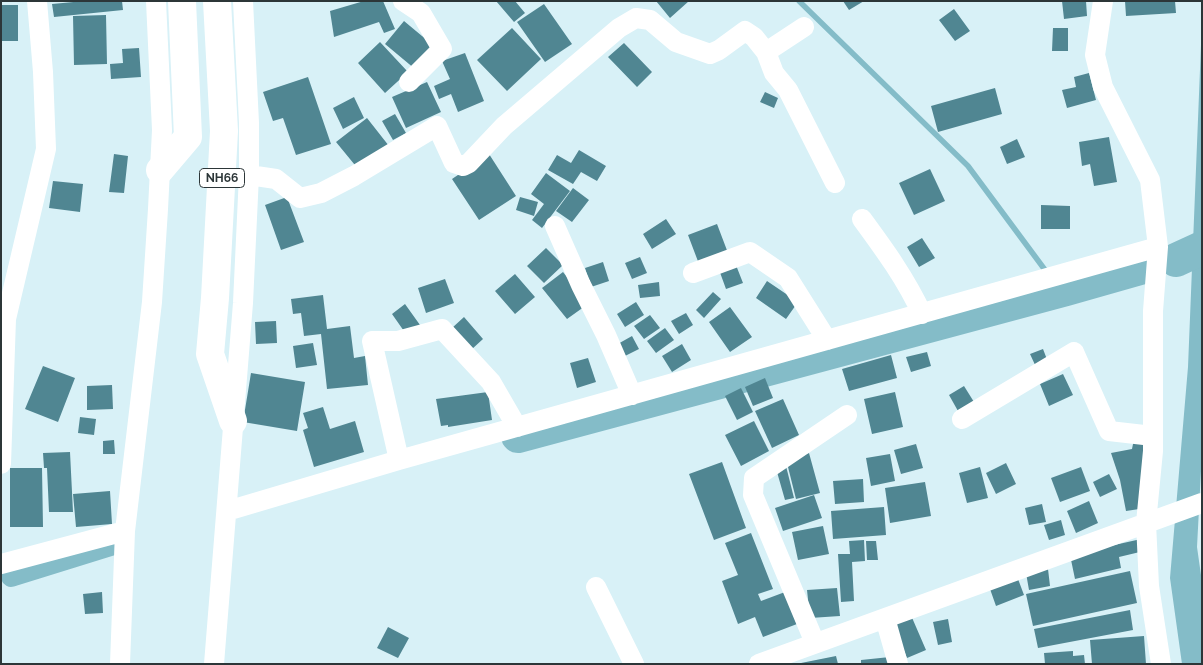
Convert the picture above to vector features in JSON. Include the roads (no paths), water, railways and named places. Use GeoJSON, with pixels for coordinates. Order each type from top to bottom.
{"type":"FeatureCollection","features":[{"type":"Feature","properties":{"kind":"highway"},"geometry":{"type":"LineString","coordinates":[[160,170],[188,137],[182,1]]}},
{"type":"Feature","properties":{"kind":"highway","name":"NH66"},"geometry":{"type":"LineString","coordinates":[[217,1],[224,131],[210,354],[234,421]]}},
{"type":"Feature","properties":{"kind":"street"},"geometry":{"type":"LineString","coordinates":[[1,464],[4,318],[46,149],[43,72],[37,1]]}},
{"type":"Feature","properties":{"kind":"street"},"geometry":{"type":"LineString","coordinates":[[120,664],[124,531],[152,302],[160,170],[162,130],[156,1]]}},
{"type":"Feature","properties":{"kind":"street"},"geometry":{"type":"LineString","coordinates":[[214,664],[243,303],[249,175],[249,123],[243,1]]}},
{"type":"Feature","properties":{"kind":"street"},"geometry":{"type":"LineString","coordinates":[[403,1],[421,13],[442,49],[409,82]]}},
{"type":"Feature","properties":{"kind":"street"},"geometry":{"type":"LineString","coordinates":[[1103,1],[1095,55],[1103,87],[1150,180],[1158,247],[1153,311],[1154,520],[1149,586],[1161,664]]}},
{"type":"Feature","properties":{"kind":"street"},"geometry":{"type":"LineString","coordinates":[[249,175],[276,179],[300,198],[321,193],[354,176],[437,126],[454,163],[464,166],[469,164],[511,120],[620,28],[636,18],[650,20],[676,42],[710,54],[719,50],[745,31],[754,37],[766,52],[774,74],[788,90],[835,183]]}},
{"type":"Feature","properties":{"kind":"street"},"geometry":{"type":"LineString","coordinates":[[766,52],[804,27]]}},
{"type":"Feature","properties":{"kind":"street"},"geometry":{"type":"LineString","coordinates":[[862,218],[912,292],[922,314]]}},
{"type":"Feature","properties":{"kind":"street"},"geometry":{"type":"LineString","coordinates":[[555,226],[632,395]]}},
{"type":"Feature","properties":{"kind":"street"},"geometry":{"type":"LineString","coordinates":[[227,510],[1158,247]]}},
{"type":"Feature","properties":{"kind":"street"},"geometry":{"type":"LineString","coordinates":[[693,273],[750,252],[788,278],[827,340]]}},
{"type":"Feature","properties":{"kind":"street"},"geometry":{"type":"LineString","coordinates":[[399,460],[372,341],[398,341],[442,329],[491,382],[517,427]]}},
{"type":"Feature","properties":{"kind":"street"},"geometry":{"type":"LineString","coordinates":[[962,419],[1074,352],[1109,431],[1153,436]]}},
{"type":"Feature","properties":{"kind":"street"},"geometry":{"type":"LineString","coordinates":[[815,643],[754,495],[754,478],[847,415]]}},
{"type":"Feature","properties":{"kind":"street"},"geometry":{"type":"LineString","coordinates":[[759,664],[1202,502]]}},
{"type":"Feature","properties":{"kind":"street"},"geometry":{"type":"LineString","coordinates":[[1,564],[124,531]]}},
{"type":"Feature","properties":{"kind":"street"},"geometry":{"type":"LineString","coordinates":[[596,587],[634,664]]}},
{"type":"Feature","properties":{"kind":"street"},"geometry":{"type":"LineString","coordinates":[[884,618],[898,664]]}},
{"type":"Feature","properties":{"kind":"water"},"geometry":{"type":"Polygon","coordinates":[[[1202,20],[1202,452],[1197,547],[1202,582],[1202,664],[1182,664],[1170,578],[1188,367],[1202,20]]]}},
{"type":"Feature","properties":{"kind":"waterway"},"geometry":{"type":"LineString","coordinates":[[799,1],[968,166],[1048,274]]}},
{"type":"Feature","properties":{"kind":"waterway"},"geometry":{"type":"LineString","coordinates":[[1176,260],[1200,249]]}},
{"type":"Feature","properties":{"kind":"waterway"},"geometry":{"type":"LineString","coordinates":[[518,436],[1151,265]]}},
{"type":"Feature","properties":{"kind":"waterway"},"geometry":{"type":"LineString","coordinates":[[1059,286],[1066,289]]}},
{"type":"Feature","properties":{"kind":"waterway"},"geometry":{"type":"LineString","coordinates":[[11,577],[114,545]]}}]}
